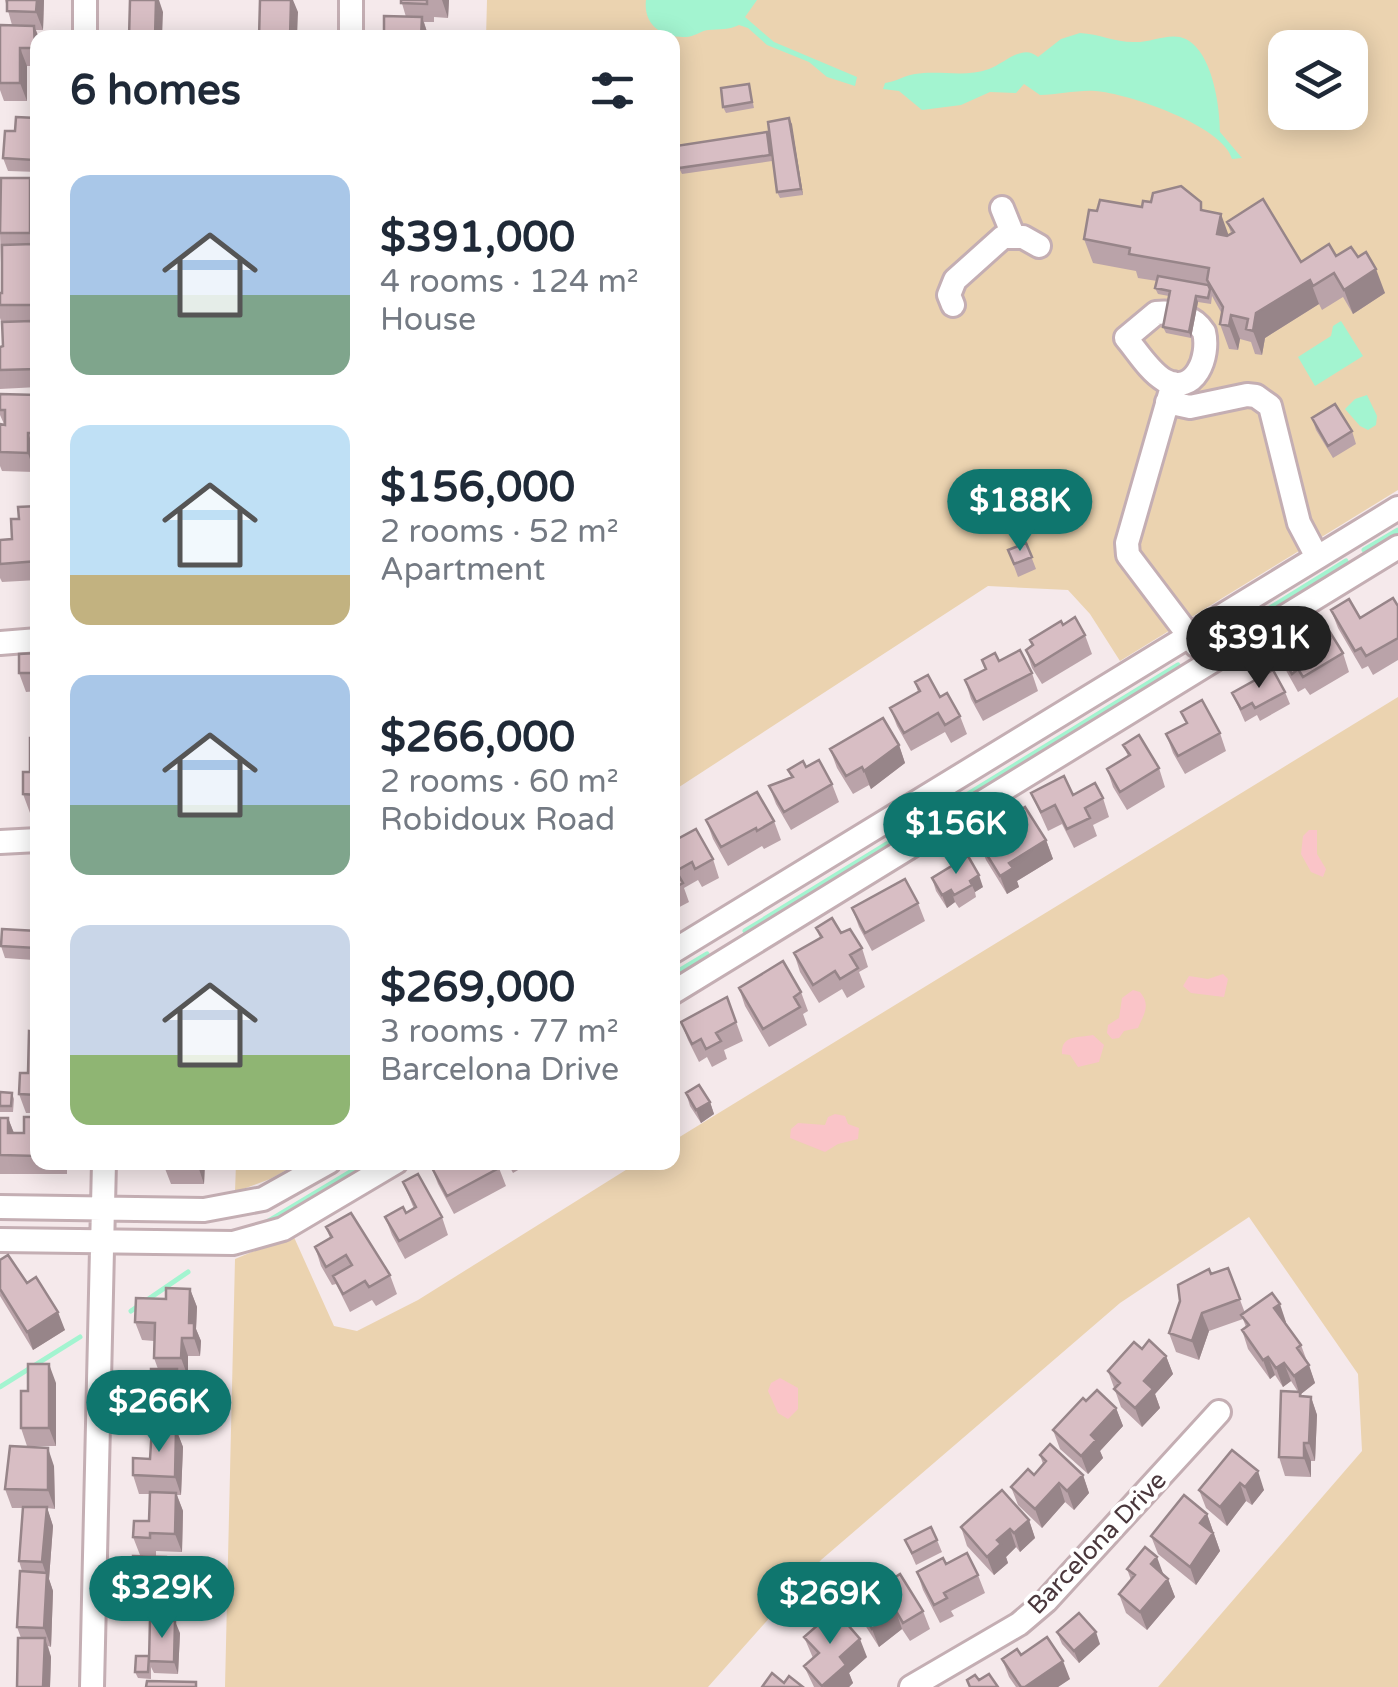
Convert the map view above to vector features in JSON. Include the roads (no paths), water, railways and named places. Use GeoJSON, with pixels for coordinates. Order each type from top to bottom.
{"type":"FeatureCollection","features":[{"type":"Feature","properties":{"kind":"street"},"geometry":{"type":"LineString","coordinates":[[85,30],[86,0]]}},
{"type":"Feature","properties":{"kind":"street"},"geometry":{"type":"LineString","coordinates":[[350,30],[351,0]]}},
{"type":"Feature","properties":{"kind":"street"},"geometry":{"type":"LineString","coordinates":[[1002,208],[1014,236]]}},
{"type":"Feature","properties":{"kind":"street"},"geometry":{"type":"LineString","coordinates":[[953,306],[949,295],[955,280],[1003,237],[1014,236],[1039,246]]}},
{"type":"Feature","properties":{"kind":"street"},"geometry":{"type":"LineString","coordinates":[[1208,664],[1128,554],[1127,543],[1170,392],[1190,407],[1247,395],[1270,406],[1299,523],[1317,558]]}},
{"type":"Feature","properties":{"kind":"street"},"geometry":{"type":"LineString","coordinates":[[680,947],[1398,508]]}},
{"type":"Feature","properties":{"kind":"street"},"geometry":{"type":"LineString","coordinates":[[680,988],[1398,547]]}},
{"type":"Feature","properties":{"kind":"street"},"geometry":{"type":"LineString","coordinates":[[0,643],[30,641]]}},
{"type":"Feature","properties":{"kind":"street"},"geometry":{"type":"LineString","coordinates":[[0,842],[30,840]]}},
{"type":"Feature","properties":{"kind":"street"},"geometry":{"type":"LineString","coordinates":[[714,927],[732,956]]}},
{"type":"Feature","properties":{"kind":"street"},"geometry":{"type":"LineString","coordinates":[[92,1687],[104,1170]]}},
{"type":"Feature","properties":{"kind":"street"},"geometry":{"type":"LineString","coordinates":[[0,1207],[204,1210],[235,1206],[286,1188],[315,1170]]}},
{"type":"Feature","properties":{"kind":"street"},"geometry":{"type":"LineString","coordinates":[[0,1240],[211,1245],[252,1239],[313,1214],[383,1170]]}},
{"type":"Feature","properties":{"kind":"street","name":"Barcelona Drive"},"geometry":{"type":"LineString","coordinates":[[910,1687],[1019,1624],[1046,1602],[1219,1412]]}},
{"type":"Feature","properties":{"kind":"waterway"},"geometry":{"type":"LineString","coordinates":[[1364,550],[1398,530]]}},
{"type":"Feature","properties":{"kind":"waterway"},"geometry":{"type":"LineString","coordinates":[[1215,642],[1346,561]]}},
{"type":"Feature","properties":{"kind":"waterway"},"geometry":{"type":"LineString","coordinates":[[745,931],[1178,665]]}},
{"type":"Feature","properties":{"kind":"waterway"},"geometry":{"type":"LineString","coordinates":[[680,970],[707,954]]}},
{"type":"Feature","properties":{"kind":"waterway"},"geometry":{"type":"LineString","coordinates":[[262,1225],[354,1170]]}},
{"type":"Feature","properties":{"kind":"waterway"},"geometry":{"type":"LineString","coordinates":[[131,1311],[188,1272]]}},
{"type":"Feature","properties":{"kind":"waterway"},"geometry":{"type":"LineString","coordinates":[[0,1387],[80,1337]]}}]}
